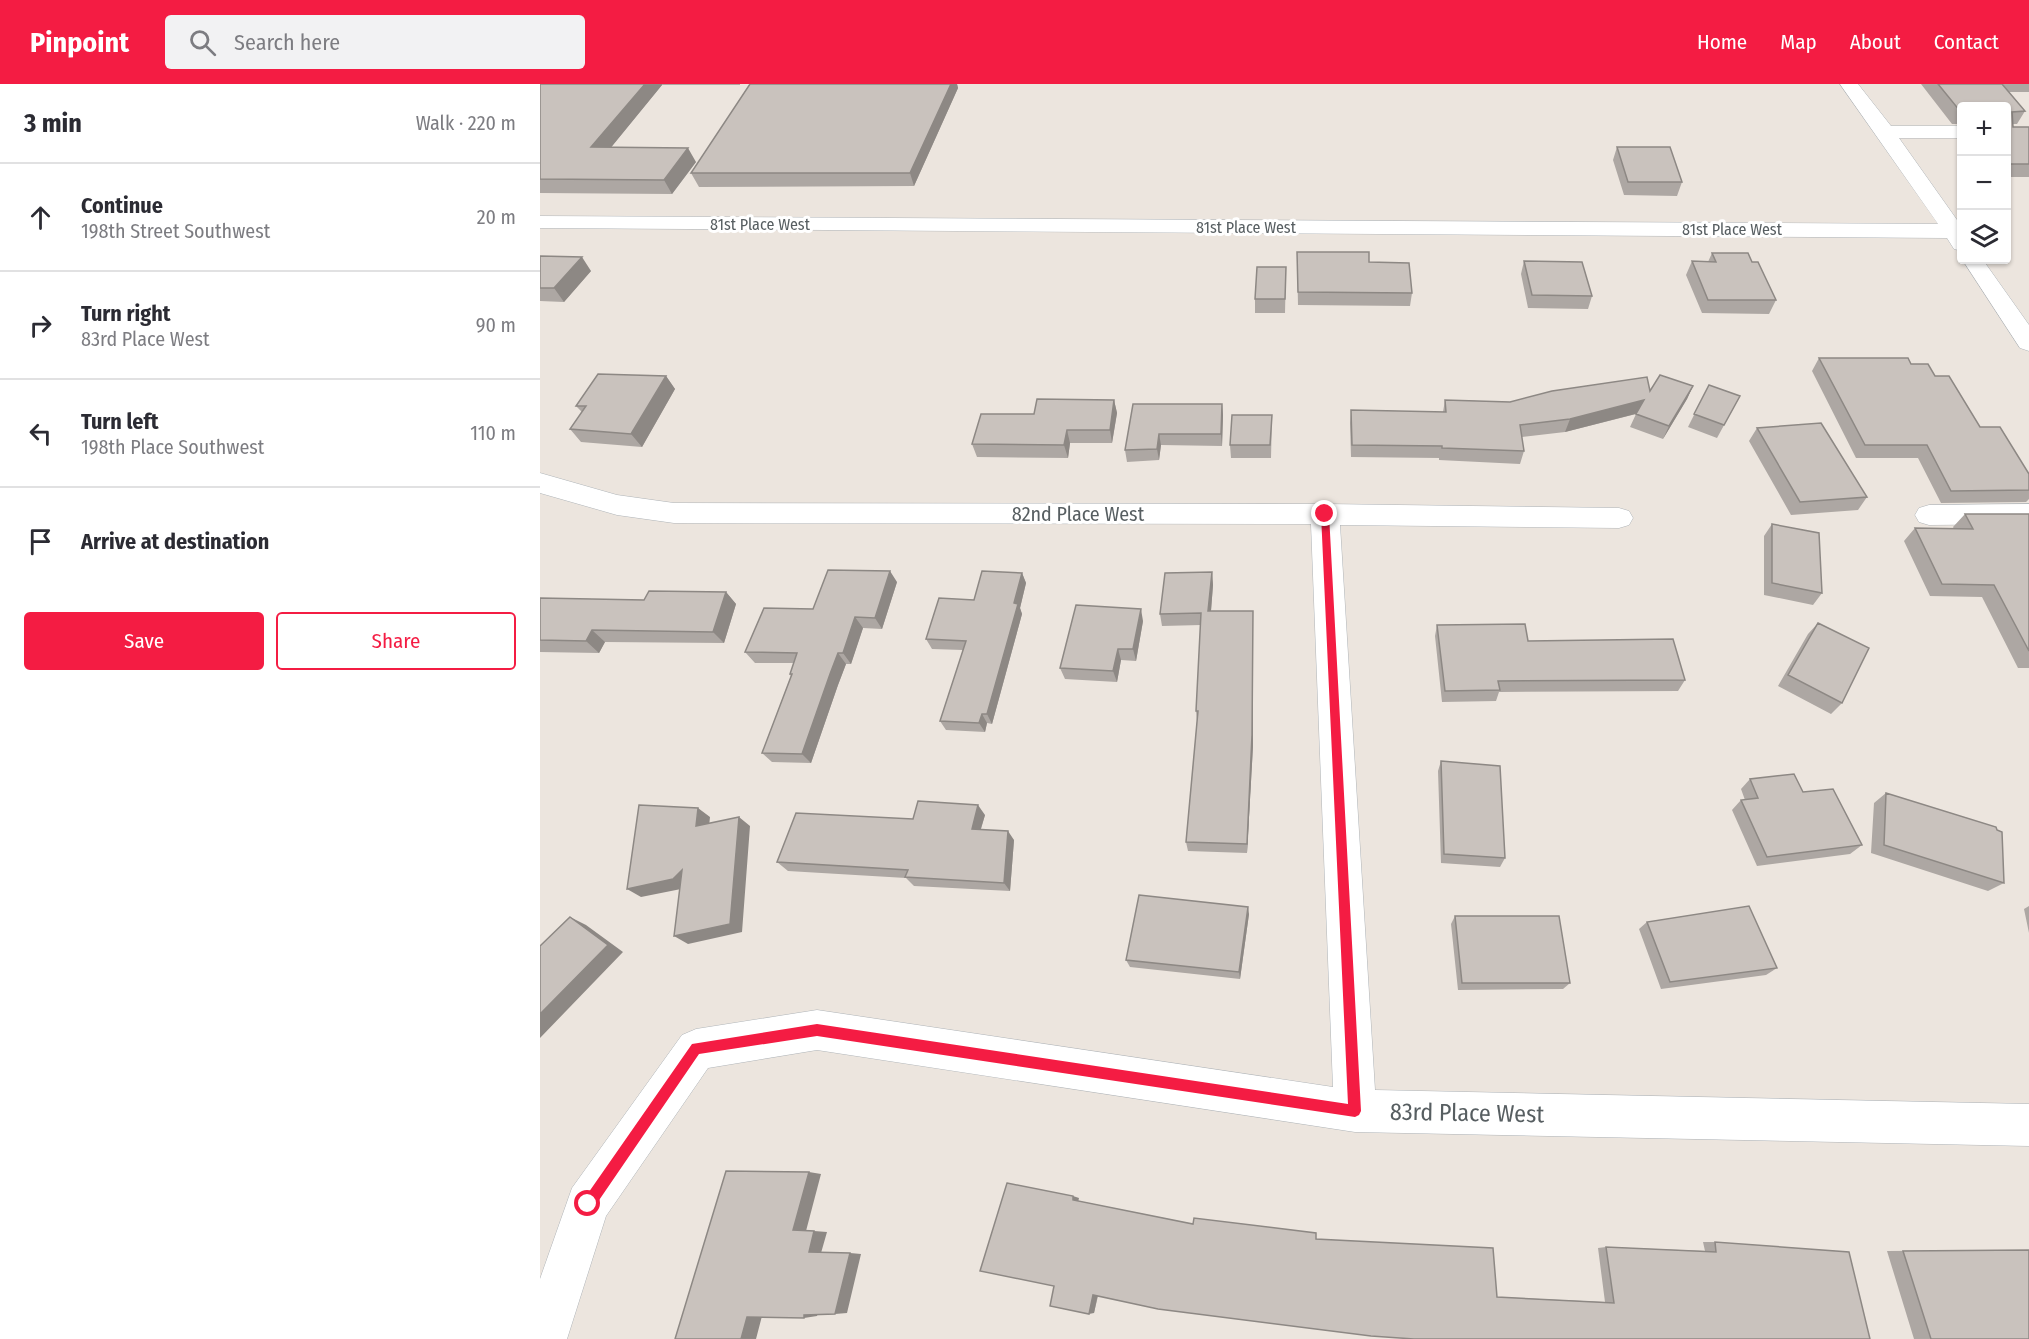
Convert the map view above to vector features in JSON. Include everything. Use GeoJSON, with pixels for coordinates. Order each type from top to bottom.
{"type":"FeatureCollection","features":[{"type":"Feature","properties":{"kind":"street"},"geometry":{"type":"LineString","coordinates":[[1849,84],[1957,237]]}},
{"type":"Feature","properties":{"kind":"street"},"geometry":{"type":"LineString","coordinates":[[1885,132],[1957,132]]}},
{"type":"Feature","properties":{"kind":"street","name":"81st Place West"},"geometry":{"type":"LineString","coordinates":[[540,222],[1957,237]]}},
{"type":"Feature","properties":{"kind":"street"},"geometry":{"type":"LineString","coordinates":[[1975,264],[2029,343]]}},
{"type":"Feature","properties":{"kind":"street","name":"82nd Place West"},"geometry":{"type":"LineString","coordinates":[[540,483],[617,505],[674,513],[1325,514],[1619,518]]}},
{"type":"Feature","properties":{"kind":"street"},"geometry":{"type":"LineString","coordinates":[[1325,514],[1355,1111]]}},
{"type":"Feature","properties":{"kind":"street"},"geometry":{"type":"LineString","coordinates":[[1929,515],[2029,514]]}},
{"type":"Feature","properties":{"kind":"street","name":"83rd Place West"},"geometry":{"type":"LineString","coordinates":[[543,1339],[588,1204],[696,1048],[817,1030],[1355,1111],[2029,1125]]}},
{"type":"Feature","properties":{"kind":"building"},"geometry":{"type":"Polygon","coordinates":[[[540,84],[645,84],[591,147],[688,148],[664,180],[540,179],[540,84]]]}},
{"type":"Feature","properties":{"kind":"building"},"geometry":{"type":"Polygon","coordinates":[[[750,84],[951,84],[910,173],[691,173],[750,84]]]}},
{"type":"Feature","properties":{"kind":"building"},"geometry":{"type":"Polygon","coordinates":[[[1938,84],[2002,84],[2025,111],[2012,112],[2013,127],[2029,127],[2029,164],[2011,164],[2011,102],[1957,102],[1957,107],[1938,84]]]}},
{"type":"Feature","properties":{"kind":"building"},"geometry":{"type":"Polygon","coordinates":[[[1617,147],[1670,147],[1682,182],[1628,182],[1617,147]]]}},
{"type":"Feature","properties":{"kind":"building"},"geometry":{"type":"Polygon","coordinates":[[[1297,252],[1369,252],[1369,262],[1409,263],[1412,293],[1298,292],[1297,252]]]}},
{"type":"Feature","properties":{"kind":"building"},"geometry":{"type":"Polygon","coordinates":[[[1712,253],[1748,253],[1752,262],[1758,262],[1776,300],[1708,300],[1692,261],[1716,262],[1712,253]]]}},
{"type":"Feature","properties":{"kind":"building"},"geometry":{"type":"Polygon","coordinates":[[[540,256],[582,257],[554,288],[540,288],[540,256]]]}},
{"type":"Feature","properties":{"kind":"building"},"geometry":{"type":"Polygon","coordinates":[[[1524,261],[1582,262],[1592,296],[1532,295],[1524,261]]]}},
{"type":"Feature","properties":{"kind":"building"},"geometry":{"type":"Polygon","coordinates":[[[1257,267],[1286,267],[1285,299],[1255,299],[1257,267]]]}},
{"type":"Feature","properties":{"kind":"building"},"geometry":{"type":"Polygon","coordinates":[[[1819,358],[1908,358],[1911,364],[1928,364],[1935,376],[1949,376],[1980,427],[2000,427],[2029,474],[2029,490],[1951,491],[1927,445],[1865,445],[1819,358]]]}},
{"type":"Feature","properties":{"kind":"building"},"geometry":{"type":"Polygon","coordinates":[[[598,374],[666,376],[631,434],[570,429],[586,406],[576,406],[598,374]]]}},
{"type":"Feature","properties":{"kind":"building"},"geometry":{"type":"Polygon","coordinates":[[[1660,375],[1693,386],[1669,426],[1636,414],[1644,400],[1570,419],[1520,425],[1524,451],[1442,448],[1442,446],[1352,445],[1351,410],[1446,412],[1445,400],[1510,402],[1552,391],[1647,377],[1650,391],[1660,375]]]}},
{"type":"Feature","properties":{"kind":"building"},"geometry":{"type":"Polygon","coordinates":[[[1709,385],[1740,396],[1724,425],[1694,414],[1709,385]]]}},
{"type":"Feature","properties":{"kind":"building"},"geometry":{"type":"Polygon","coordinates":[[[1037,399],[1114,400],[1110,430],[1067,430],[1064,445],[972,444],[981,414],[1034,414],[1037,399]]]}},
{"type":"Feature","properties":{"kind":"building"},"geometry":{"type":"Polygon","coordinates":[[[1133,404],[1222,404],[1221,434],[1159,434],[1157,449],[1125,450],[1133,404]]]}},
{"type":"Feature","properties":{"kind":"building"},"geometry":{"type":"Polygon","coordinates":[[[1232,415],[1272,415],[1270,445],[1230,445],[1232,415]]]}},
{"type":"Feature","properties":{"kind":"building"},"geometry":{"type":"Polygon","coordinates":[[[1821,423],[1867,497],[1800,502],[1757,428],[1821,423]]]}},
{"type":"Feature","properties":{"kind":"building"},"geometry":{"type":"Polygon","coordinates":[[[1965,514],[2029,514],[2029,651],[1994,585],[1942,584],[1915,528],[1973,529],[1965,514]]]}},
{"type":"Feature","properties":{"kind":"building"},"geometry":{"type":"Polygon","coordinates":[[[1772,524],[1819,533],[1822,593],[1772,583],[1772,524]]]}},
{"type":"Feature","properties":{"kind":"building"},"geometry":{"type":"Polygon","coordinates":[[[828,570],[890,571],[875,618],[855,617],[843,653],[838,653],[802,754],[762,753],[792,674],[790,674],[797,653],[745,652],[764,608],[813,609],[828,570]]]}},
{"type":"Feature","properties":{"kind":"building"},"geometry":{"type":"Polygon","coordinates":[[[982,571],[1022,573],[1014,603],[1018,604],[987,714],[982,714],[979,723],[940,721],[966,641],[926,639],[939,598],[974,600],[982,571]]]}},
{"type":"Feature","properties":{"kind":"building"},"geometry":{"type":"Polygon","coordinates":[[[1212,572],[1208,611],[1253,611],[1252,735],[1247,844],[1186,842],[1198,711],[1196,711],[1201,613],[1160,614],[1165,573],[1212,572]]]}},
{"type":"Feature","properties":{"kind":"building"},"geometry":{"type":"Polygon","coordinates":[[[649,591],[726,592],[713,632],[592,630],[586,641],[540,640],[540,598],[644,600],[649,591]]]}},
{"type":"Feature","properties":{"kind":"building"},"geometry":{"type":"Polygon","coordinates":[[[1076,605],[1141,609],[1133,649],[1118,649],[1113,671],[1060,668],[1076,605]]]}},
{"type":"Feature","properties":{"kind":"building"},"geometry":{"type":"Polygon","coordinates":[[[1818,623],[1869,648],[1842,703],[1788,675],[1818,623]]]}},
{"type":"Feature","properties":{"kind":"building"},"geometry":{"type":"Polygon","coordinates":[[[1525,624],[1528,641],[1673,639],[1685,680],[1498,681],[1500,690],[1445,691],[1437,625],[1525,624]]]}},
{"type":"Feature","properties":{"kind":"building"},"geometry":{"type":"Polygon","coordinates":[[[1441,761],[1500,766],[1505,858],[1444,854],[1441,761]]]}},
{"type":"Feature","properties":{"kind":"building"},"geometry":{"type":"Polygon","coordinates":[[[1794,774],[1803,792],[1833,789],[1862,845],[1767,857],[1741,800],[1758,798],[1750,779],[1794,774]]]}},
{"type":"Feature","properties":{"kind":"building"},"geometry":{"type":"Polygon","coordinates":[[[1886,793],[1996,827],[2002,832],[2004,883],[1884,845],[1886,793]]]}},
{"type":"Feature","properties":{"kind":"building"},"geometry":{"type":"Polygon","coordinates":[[[918,801],[978,805],[972,829],[1008,831],[1004,883],[905,877],[908,870],[777,862],[796,813],[913,819],[918,801]]]}},
{"type":"Feature","properties":{"kind":"building"},"geometry":{"type":"Polygon","coordinates":[[[639,805],[698,808],[696,826],[739,817],[730,924],[674,936],[682,870],[673,879],[627,889],[639,805]]]}},
{"type":"Feature","properties":{"kind":"building"},"geometry":{"type":"Polygon","coordinates":[[[1139,895],[1248,907],[1239,972],[1126,960],[1139,895]]]}},
{"type":"Feature","properties":{"kind":"building"},"geometry":{"type":"Polygon","coordinates":[[[1749,906],[1777,968],[1670,982],[1647,922],[1749,906]]]}},
{"type":"Feature","properties":{"kind":"building"},"geometry":{"type":"Polygon","coordinates":[[[1455,916],[1559,916],[1570,983],[1462,983],[1455,916]]]}},
{"type":"Feature","properties":{"kind":"building"},"geometry":{"type":"Polygon","coordinates":[[[570,917],[608,945],[540,1014],[540,946],[570,917]]]}},
{"type":"Feature","properties":{"kind":"building"},"geometry":{"type":"Polygon","coordinates":[[[726,1171],[809,1172],[793,1230],[814,1231],[809,1252],[850,1253],[835,1314],[804,1315],[804,1318],[747,1317],[741,1339],[675,1339],[726,1171]]]}},
{"type":"Feature","properties":{"kind":"building"},"geometry":{"type":"Polygon","coordinates":[[[1007,1183],[1073,1196],[1073,1200],[1193,1224],[1194,1218],[1316,1233],[1316,1239],[1493,1248],[1497,1297],[1614,1303],[1606,1247],[1716,1252],[1715,1242],[1849,1252],[1870,1339],[1414,1339],[1371,1336],[1158,1309],[1093,1295],[1089,1314],[1050,1306],[1054,1286],[980,1271],[1007,1183]]]}},
{"type":"Feature","properties":{"kind":"building"},"geometry":{"type":"Polygon","coordinates":[[[2029,1250],[2029,1339],[1931,1339],[1903,1251],[2029,1250]]]}},
{"type":"Feature","properties":{"kind":"route"},"geometry":{"type":"LineString","coordinates":[[588,1204],[696,1048],[817,1030],[1355,1111],[1325,514]]}}]}
